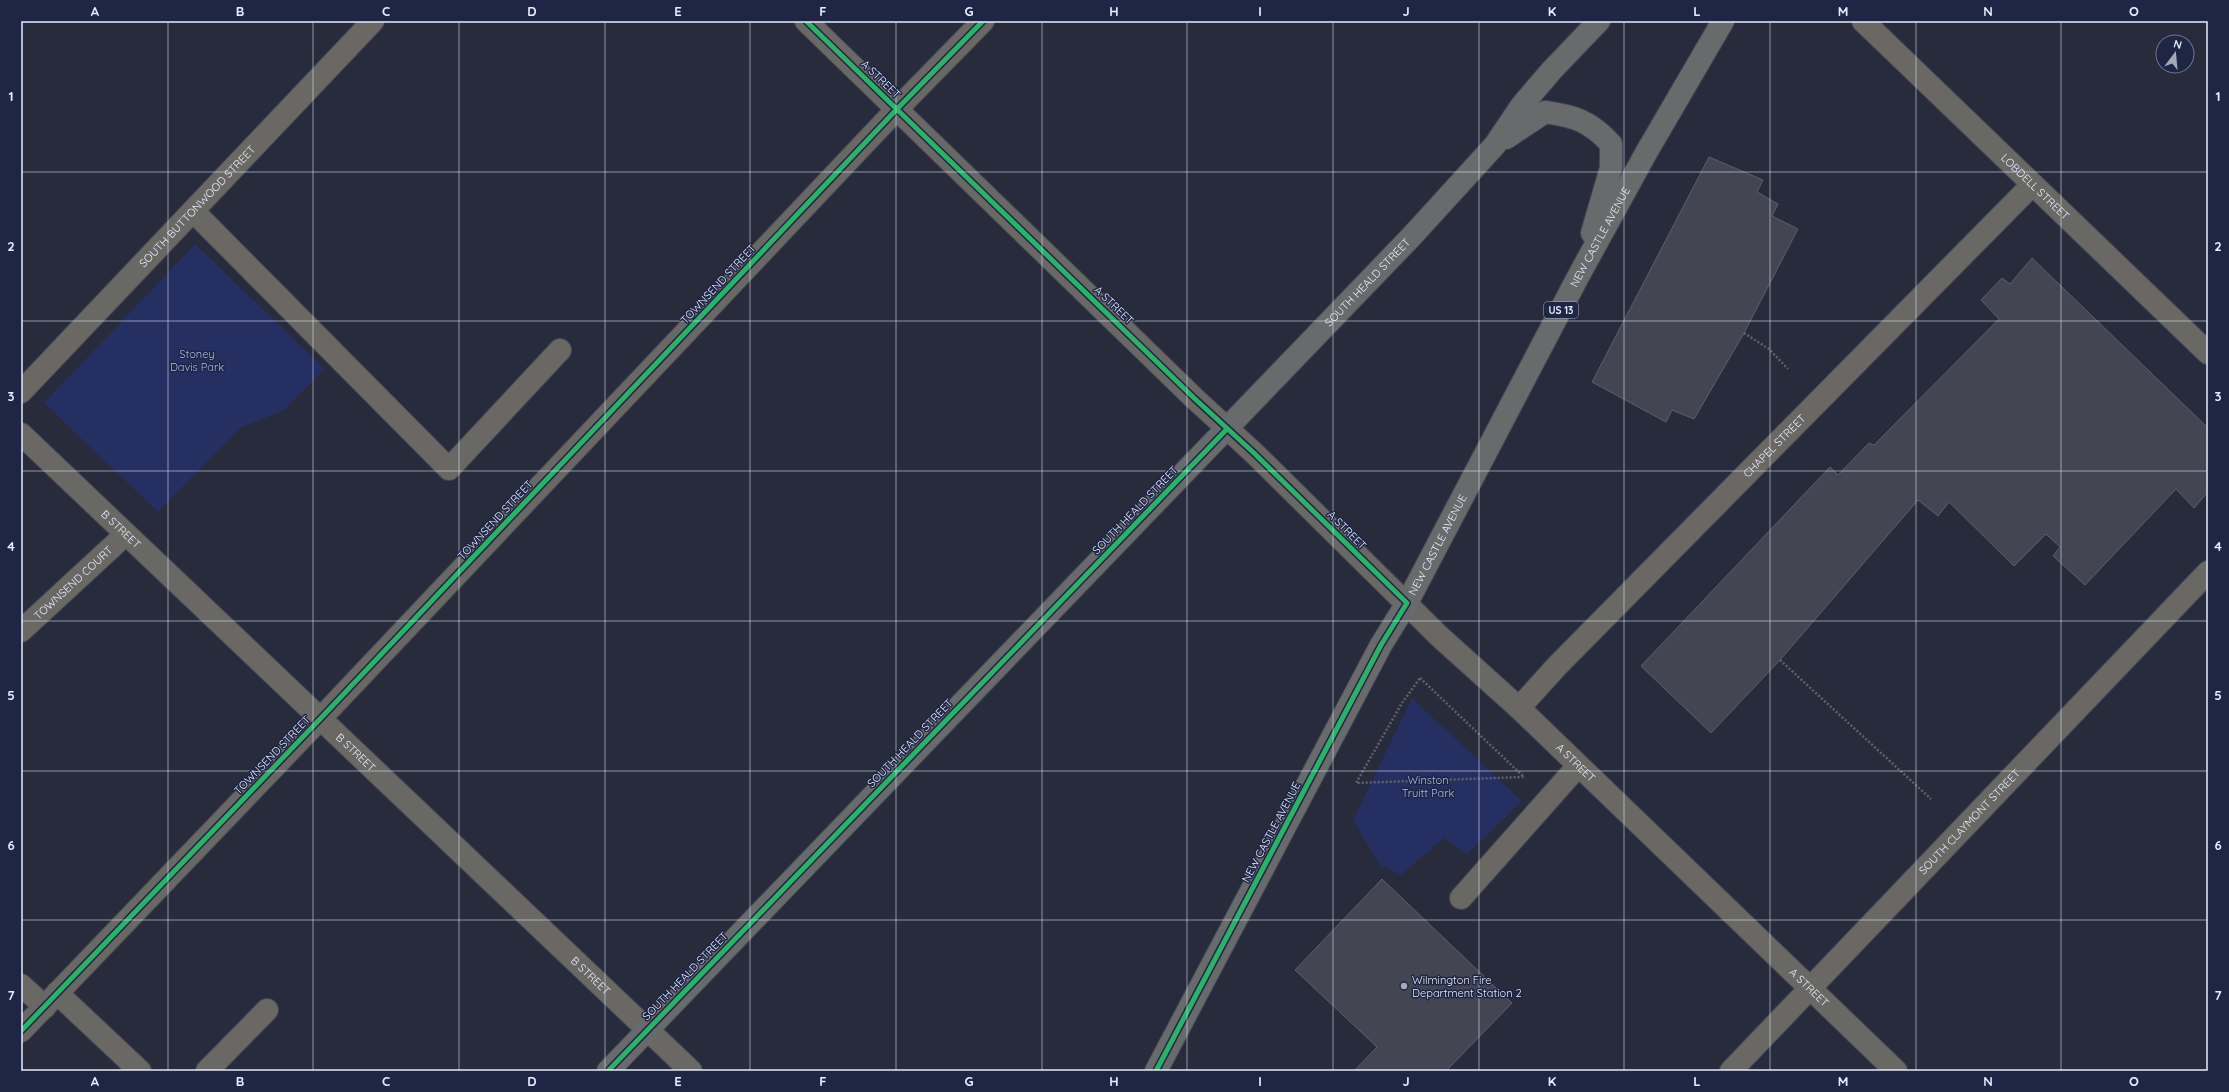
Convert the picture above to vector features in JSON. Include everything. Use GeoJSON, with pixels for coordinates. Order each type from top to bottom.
{"type":"FeatureCollection","features":[{"type":"Feature","properties":{"kind":"main road","name":"SOUTH HEALD STREET"},"geometry":{"type":"LineString","coordinates":[[608,1071],[1411,237],[1495,145],[1522,105],[1552,70],[1599,21]]}},
{"type":"Feature","properties":{"kind":"main road","name":"NEW CASTLE AVENUE"},"geometry":{"type":"LineString","coordinates":[[1156,1071],[1381,644],[1407,603],[1580,275],[1646,153],[1723,21]]}},
{"type":"Feature","properties":{"kind":"main road"},"geometry":{"type":"LineString","coordinates":[[1495,145],[1544,112],[1578,119],[1597,129],[1611,144],[1611,168],[1580,275]]}},
{"type":"Feature","properties":{"kind":"street","name":"SOUTH BUTTONWOOD STREET"},"geometry":{"type":"LineString","coordinates":[[21,392],[373,21]]}},
{"type":"Feature","properties":{"kind":"street","name":"A STREET"},"geometry":{"type":"LineString","coordinates":[[806,21],[1227,429],[1261,460],[1439,636],[1519,708],[1896,1071]]}},
{"type":"Feature","properties":{"kind":"street","name":"TOWNSEND STREET"},"geometry":{"type":"LineString","coordinates":[[21,1031],[321,718],[983,21]]}},
{"type":"Feature","properties":{"kind":"street","name":"LOBDELL STREET"},"geometry":{"type":"LineString","coordinates":[[1863,21],[2208,353]]}},
{"type":"Feature","properties":{"kind":"street","name":"CHAPEL STREET"},"geometry":{"type":"LineString","coordinates":[[1519,708],[1556,666],[2032,185]]}},
{"type":"Feature","properties":{"kind":"street"},"geometry":{"type":"LineString","coordinates":[[193,211],[449,469],[560,350]]}},
{"type":"Feature","properties":{"kind":"street","name":"B STREET"},"geometry":{"type":"LineString","coordinates":[[21,434],[691,1071]]}},
{"type":"Feature","properties":{"kind":"street","name":"TOWNSEND COURT"},"geometry":{"type":"LineString","coordinates":[[21,631],[126,534]]}},
{"type":"Feature","properties":{"kind":"street","name":"SOUTH CLAYMONT STREET"},"geometry":{"type":"LineString","coordinates":[[1732,1071],[2208,572]]}},
{"type":"Feature","properties":{"kind":"street"},"geometry":{"type":"LineString","coordinates":[[1460,898],[1578,766]]}},
{"type":"Feature","properties":{"kind":"street"},"geometry":{"type":"LineString","coordinates":[[21,985],[51,1000],[140,1071]]}},
{"type":"Feature","properties":{"kind":"street"},"geometry":{"type":"LineString","coordinates":[[207,1071],[267,1010]]}},
{"type":"Feature","properties":{"kind":"path"},"geometry":{"type":"LineString","coordinates":[[1744,333],[1769,349],[1788,369]]}},
{"type":"Feature","properties":{"kind":"path"},"geometry":{"type":"LineString","coordinates":[[1780,660],[1931,799]]}},
{"type":"Feature","properties":{"kind":"path"},"geometry":{"type":"LineString","coordinates":[[1420,678],[1524,777],[1356,784],[1402,703],[1420,678]]}},
{"type":"Feature","properties":{"kind":"green space","name":"Stoney Davis Park"},"geometry":{"type":"Polygon","coordinates":[[[195,244],[325,369],[285,410],[240,428],[158,512],[44,403],[195,244]]]}},
{"type":"Feature","properties":{"kind":"green space","name":"Winston Truitt Park"},"geometry":{"type":"Polygon","coordinates":[[[1412,698],[1522,801],[1467,854],[1444,838],[1401,875],[1380,865],[1353,820],[1412,698]]]}},
{"type":"Feature","properties":{"kind":"building"},"geometry":{"type":"Polygon","coordinates":[[[1709,157],[1763,180],[1757,192],[1778,204],[1772,216],[1798,229],[1744,333],[1694,419],[1672,410],[1666,422],[1592,382],[1709,157]]]}},
{"type":"Feature","properties":{"kind":"building"},"geometry":{"type":"Polygon","coordinates":[[[2032,258],[2208,428],[2208,492],[2194,508],[2176,489],[2085,585],[2053,556],[2060,547],[2046,534],[2014,566],[1949,502],[1938,516],[1918,500],[1780,660],[1711,733],[1641,666],[1830,467],[1838,475],[1869,443],[1874,445],[1999,319],[1981,300],[2002,278],[2010,284],[2032,258]]]}},
{"type":"Feature","properties":{"kind":"building","name":"Wilmington Fire Department Station 2"},"geometry":{"type":"Polygon","coordinates":[[[1382,879],[1512,1003],[1446,1071],[1355,1070],[1377,1047],[1295,970],[1382,879]]]}},
{"type":"Feature","properties":{"kind":"cycle path"},"geometry":{"type":"LineString","coordinates":[[806,21],[1194,398],[1255,454],[1407,603],[1381,645],[1156,1071]]}},
{"type":"Feature","properties":{"kind":"cycle path"},"geometry":{"type":"LineString","coordinates":[[21,1031],[321,718],[897,109],[983,21]]}},
{"type":"Feature","properties":{"kind":"cycle path"},"geometry":{"type":"LineString","coordinates":[[608,1071],[1227,429]]}},
{"type":"Feature","properties":{"kind":"place","name":"Wilmington Fire Department Station 2"},"geometry":{"type":"Point","coordinates":[1404,986]}}]}
